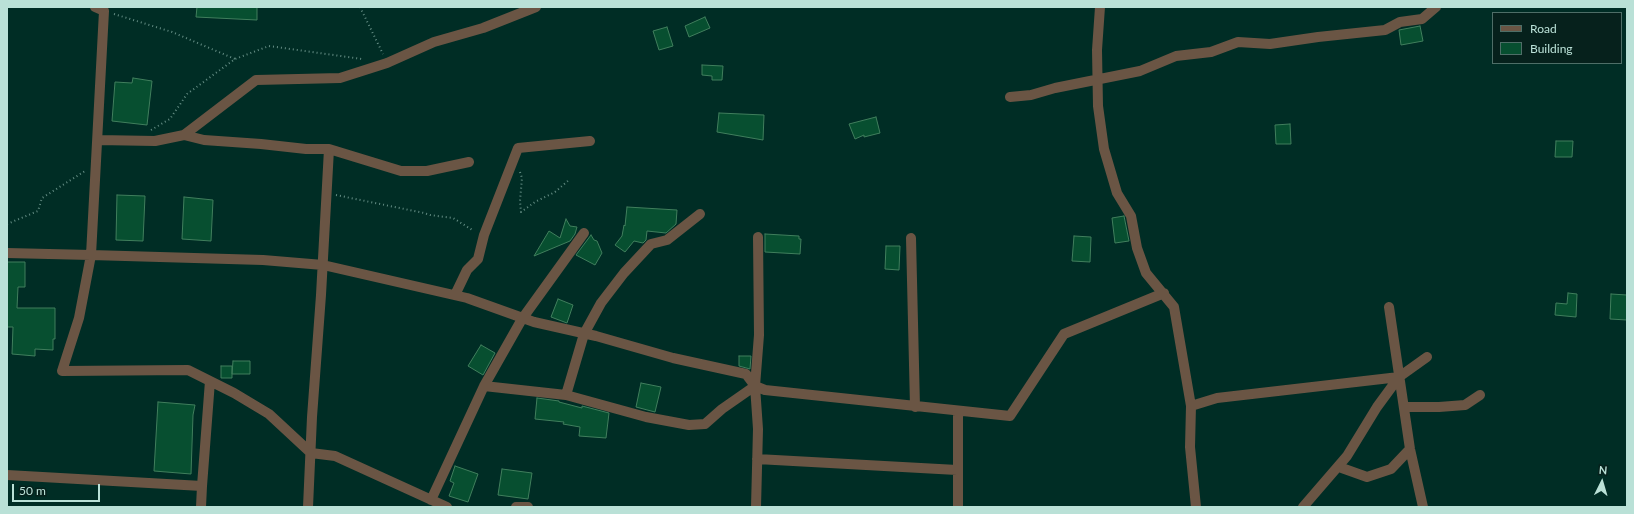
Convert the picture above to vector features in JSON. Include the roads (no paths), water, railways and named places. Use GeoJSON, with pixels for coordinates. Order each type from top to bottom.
{"type":"FeatureCollection","features":[{"type":"Feature","properties":{"kind":"street"},"geometry":{"type":"LineString","coordinates":[[98,140],[155,141],[184,135],[256,80],[340,78],[387,63],[434,42],[483,28],[536,7]]}},
{"type":"Feature","properties":{"kind":"street"},"geometry":{"type":"LineString","coordinates":[[1100,7],[1097,50],[1097,79],[1098,106],[1104,149],[1117,193],[1131,216],[1137,248],[1146,273],[1174,307],[1191,406],[1190,448],[1196,507]]}},
{"type":"Feature","properties":{"kind":"street"},"geometry":{"type":"LineString","coordinates":[[1010,97],[1031,95],[1054,88],[1140,71],[1176,56],[1211,52],[1238,42],[1270,44],[1385,30],[1400,22],[1422,20],[1436,7]]}},
{"type":"Feature","properties":{"kind":"street"},"geometry":{"type":"LineString","coordinates":[[99,9],[98,140],[91,255],[79,318],[62,371],[188,370],[234,393],[269,414],[311,453],[335,456],[447,507]]}},
{"type":"Feature","properties":{"kind":"street"},"geometry":{"type":"LineString","coordinates":[[184,135],[204,140],[254,143],[306,149],[329,149],[401,171],[427,171],[469,162]]}},
{"type":"Feature","properties":{"kind":"street"},"geometry":{"type":"LineString","coordinates":[[455,295],[467,270],[478,259],[484,235],[518,148],[590,141]]}},
{"type":"Feature","properties":{"kind":"street"},"geometry":{"type":"LineString","coordinates":[[308,507],[312,417],[323,265],[329,149]]}},
{"type":"Feature","properties":{"kind":"street"},"geometry":{"type":"LineString","coordinates":[[566,395],[584,334],[602,304],[624,273],[651,244],[667,240],[700,214]]}},
{"type":"Feature","properties":{"kind":"street"},"geometry":{"type":"LineString","coordinates":[[431,500],[484,386],[522,319],[584,233]]}},
{"type":"Feature","properties":{"kind":"street"},"geometry":{"type":"LineString","coordinates":[[756,507],[758,429],[755,386],[759,335],[758,237]]}},
{"type":"Feature","properties":{"kind":"street"},"geometry":{"type":"LineString","coordinates":[[911,238],[915,407]]}},
{"type":"Feature","properties":{"kind":"street"},"geometry":{"type":"LineString","coordinates":[[7,253],[263,260],[323,265],[467,298],[513,314],[522,319],[672,358],[746,374],[755,386],[765,390],[1010,416],[1064,334],[1164,293]]}},
{"type":"Feature","properties":{"kind":"street"},"geometry":{"type":"LineString","coordinates":[[1389,307],[1410,449],[1423,507]]}},
{"type":"Feature","properties":{"kind":"street"},"geometry":{"type":"LineString","coordinates":[[1304,507],[1339,467],[1364,431],[1377,407],[1399,377],[1427,357]]}},
{"type":"Feature","properties":{"kind":"street"},"geometry":{"type":"LineString","coordinates":[[1191,406],[1217,398],[1399,377]]}},
{"type":"Feature","properties":{"kind":"street"},"geometry":{"type":"LineString","coordinates":[[200,507],[210,381]]}},
{"type":"Feature","properties":{"kind":"street"},"geometry":{"type":"LineString","coordinates":[[484,386],[566,395],[646,417],[689,425],[705,424],[722,409],[755,386]]}},
{"type":"Feature","properties":{"kind":"street"},"geometry":{"type":"LineString","coordinates":[[1404,408],[1439,407],[1465,404],[1480,395]]}},
{"type":"Feature","properties":{"kind":"street"},"geometry":{"type":"LineString","coordinates":[[958,411],[958,507]]}},
{"type":"Feature","properties":{"kind":"street"},"geometry":{"type":"LineString","coordinates":[[1339,467],[1367,477],[1391,469],[1410,449]]}},
{"type":"Feature","properties":{"kind":"street"},"geometry":{"type":"LineString","coordinates":[[757,459],[957,470]]}},
{"type":"Feature","properties":{"kind":"street"},"geometry":{"type":"LineString","coordinates":[[7,475],[202,486]]}},
{"type":"Feature","properties":{"kind":"street"},"geometry":{"type":"LineString","coordinates":[[516,507],[528,507]]}}]}
